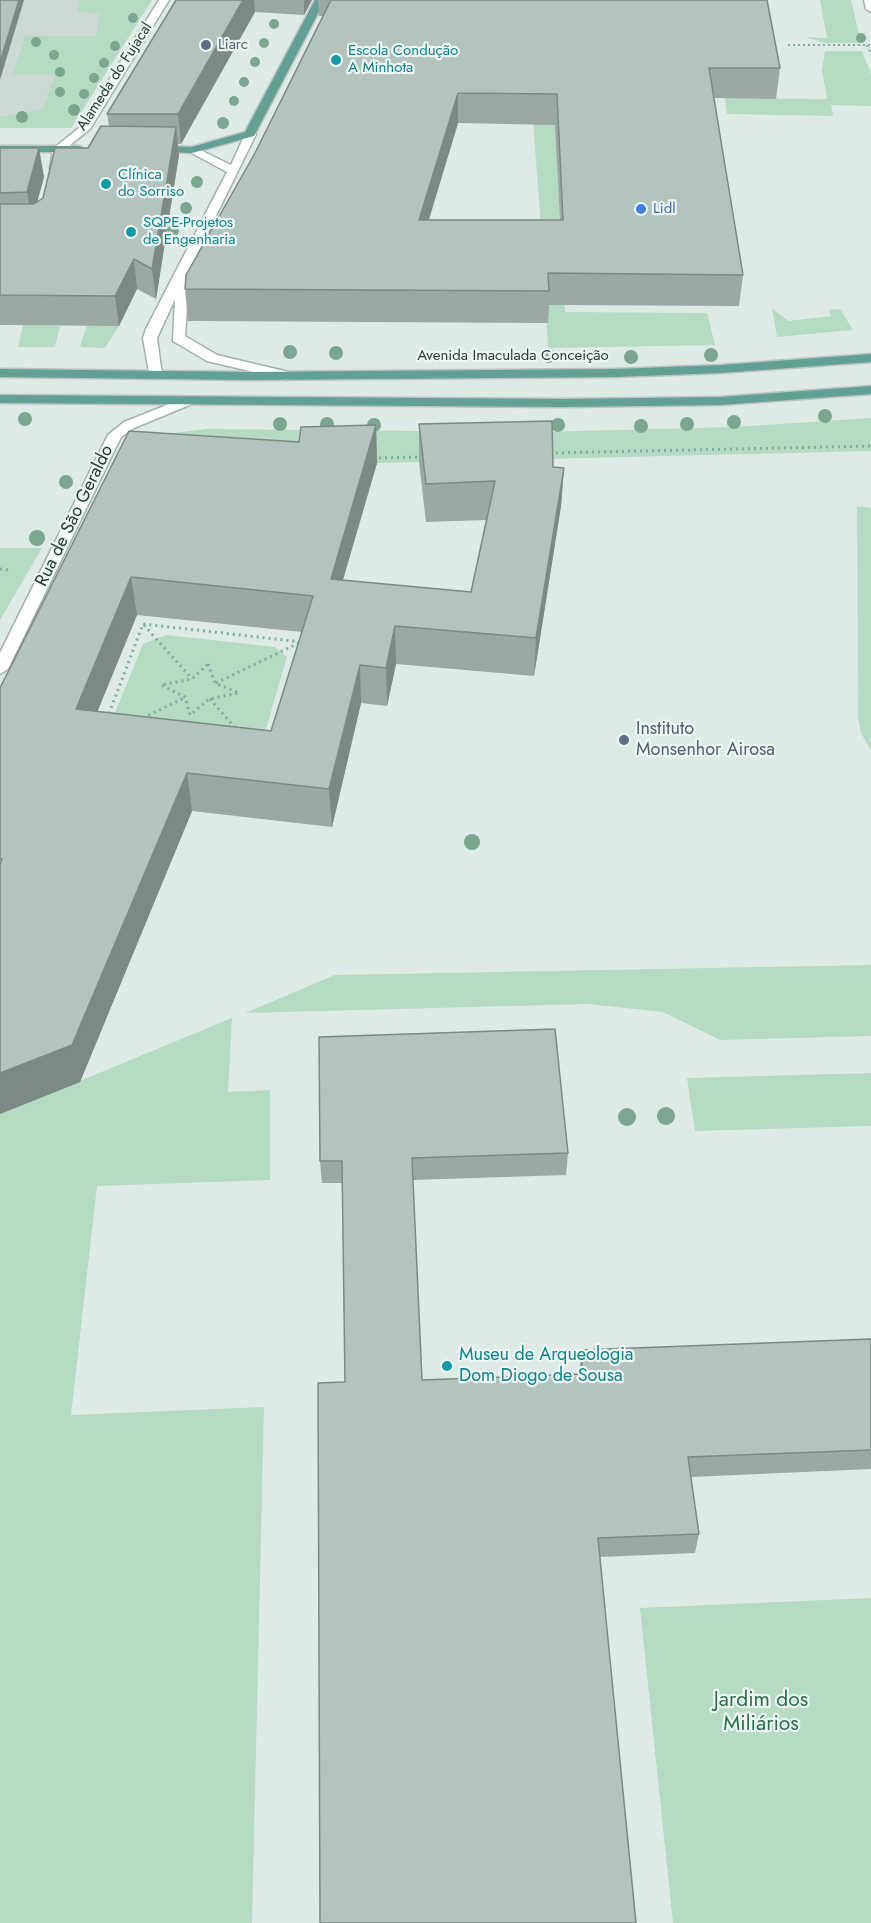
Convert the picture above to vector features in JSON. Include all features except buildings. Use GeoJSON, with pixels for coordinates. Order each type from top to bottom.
{"type":"FeatureCollection","features":[{"type":"Feature","properties":{"kind":"main road"},"geometry":{"type":"LineString","coordinates":[[137,149],[192,150],[250,134],[320,0]]}},
{"type":"Feature","properties":{"kind":"main road"},"geometry":{"type":"LineString","coordinates":[[0,149],[92,149]]}},
{"type":"Feature","properties":{"kind":"main road","name":"Avenida Imaculada Conceição"},"geometry":{"type":"LineString","coordinates":[[0,373],[288,375],[627,373],[871,358]]}},
{"type":"Feature","properties":{"kind":"main road"},"geometry":{"type":"LineString","coordinates":[[155,375],[167,390],[188,401]]}},
{"type":"Feature","properties":{"kind":"main road"},"geometry":{"type":"LineString","coordinates":[[0,399],[565,403],[720,401],[871,390]]}},
{"type":"Feature","properties":{"kind":"street","name":"Alameda do Fujacal"},"geometry":{"type":"LineString","coordinates":[[59,149],[84,129],[164,0]]}},
{"type":"Feature","properties":{"kind":"street"},"geometry":{"type":"LineString","coordinates":[[869,0],[871,9]]}},
{"type":"Feature","properties":{"kind":"street"},"geometry":{"type":"LineString","coordinates":[[155,375],[150,338],[234,171],[250,134]]}},
{"type":"Feature","properties":{"kind":"street"},"geometry":{"type":"LineString","coordinates":[[52,175],[59,149]]}},
{"type":"Feature","properties":{"kind":"street"},"geometry":{"type":"LineString","coordinates":[[192,150],[234,171]]}},
{"type":"Feature","properties":{"kind":"street"},"geometry":{"type":"LineString","coordinates":[[184,267],[178,338],[212,358],[288,375]]}},
{"type":"Feature","properties":{"kind":"street","name":"Rua de São Geraldo"},"geometry":{"type":"LineString","coordinates":[[0,669],[115,435],[129,425],[188,401]]}},
{"type":"Feature","properties":{"kind":"path"},"geometry":{"type":"LineString","coordinates":[[788,45],[869,45],[871,55]]}},
{"type":"Feature","properties":{"kind":"path"},"geometry":{"type":"LineString","coordinates":[[547,453],[871,446]]}},
{"type":"Feature","properties":{"kind":"path"},"geometry":{"type":"LineString","coordinates":[[363,459],[431,457]]}},
{"type":"Feature","properties":{"kind":"path"},"geometry":{"type":"LineString","coordinates":[[143,624],[302,642]]}},
{"type":"Feature","properties":{"kind":"path"},"geometry":{"type":"LineString","coordinates":[[143,624],[192,679]]}},
{"type":"Feature","properties":{"kind":"path"},"geometry":{"type":"LineString","coordinates":[[99,740],[143,624]]}},
{"type":"Feature","properties":{"kind":"path"},"geometry":{"type":"LineString","coordinates":[[215,683],[302,642]]}},
{"type":"Feature","properties":{"kind":"path"},"geometry":{"type":"LineString","coordinates":[[263,759],[302,642]]}},
{"type":"Feature","properties":{"kind":"path"},"geometry":{"type":"LineString","coordinates":[[208,664],[215,683],[238,693],[210,699],[190,715],[185,697],[161,686],[192,679],[208,664]]}},
{"type":"Feature","properties":{"kind":"path"},"geometry":{"type":"LineString","coordinates":[[142,719],[185,697]]}},
{"type":"Feature","properties":{"kind":"path"},"geometry":{"type":"LineString","coordinates":[[210,699],[240,733]]}},
{"type":"Feature","properties":{"kind":"path"},"geometry":{"type":"LineString","coordinates":[[91,744],[110,735]]}},
{"type":"Feature","properties":{"kind":"path"},"geometry":{"type":"LineString","coordinates":[[99,740],[263,759]]}},
{"type":"Feature","properties":{"kind":"path"},"geometry":{"type":"LineString","coordinates":[[256,751],[268,764]]}},
{"type":"Feature","properties":{"kind":"shaded area"},"geometry":{"type":"Polygon","coordinates":[[[0,0],[152,0],[71,128],[0,128],[0,0]]]}},
{"type":"Feature","properties":{"kind":"green space"},"geometry":{"type":"Polygon","coordinates":[[[80,0],[152,0],[71,128],[0,128],[0,117],[43,110],[55,75],[13,75],[25,36],[96,36],[100,13],[77,12],[80,0]]]}},
{"type":"Feature","properties":{"kind":"green space"},"geometry":{"type":"Polygon","coordinates":[[[820,0],[851,0],[861,43],[825,43],[806,37],[827,38],[820,0]]]}},
{"type":"Feature","properties":{"kind":"green space"},"geometry":{"type":"Polygon","coordinates":[[[825,51],[862,51],[871,74],[871,106],[831,105],[833,116],[727,114],[725,98],[827,99],[822,70],[825,51]]]}},
{"type":"Feature","properties":{"kind":"green space"},"geometry":{"type":"Polygon","coordinates":[[[531,97],[555,111],[565,312],[707,313],[715,345],[548,348],[531,97]]]}},
{"type":"Feature","properties":{"kind":"green space"},"geometry":{"type":"Polygon","coordinates":[[[772,308],[788,321],[832,316],[828,310],[840,309],[853,330],[777,337],[772,308]]]}},
{"type":"Feature","properties":{"kind":"green space"},"geometry":{"type":"Polygon","coordinates":[[[23,325],[60,326],[55,347],[18,347],[23,325]]]}},
{"type":"Feature","properties":{"kind":"green space"},"geometry":{"type":"Polygon","coordinates":[[[87,325],[119,326],[105,348],[80,347],[87,325]]]}},
{"type":"Feature","properties":{"kind":"green space"},"geometry":{"type":"Polygon","coordinates":[[[871,418],[871,451],[134,469],[150,444],[175,433],[206,429],[539,432],[735,427],[871,418]]]}},
{"type":"Feature","properties":{"kind":"green space"},"geometry":{"type":"Polygon","coordinates":[[[857,506],[871,508],[871,750],[861,733],[858,717],[857,506]]]}},
{"type":"Feature","properties":{"kind":"green space"},"geometry":{"type":"Polygon","coordinates":[[[0,548],[42,548],[0,620],[0,548]]]}},
{"type":"Feature","properties":{"kind":"green space"},"geometry":{"type":"Polygon","coordinates":[[[166,635],[275,647],[287,657],[261,746],[112,720],[143,644],[166,635]]]}},
{"type":"Feature","properties":{"kind":"green space"},"geometry":{"type":"Polygon","coordinates":[[[871,965],[871,1036],[720,1040],[663,1012],[588,1004],[245,1013],[335,975],[871,965]]]}},
{"type":"Feature","properties":{"kind":"green space"},"geometry":{"type":"Polygon","coordinates":[[[232,1018],[228,1092],[270,1090],[270,1180],[97,1186],[71,1415],[264,1407],[252,1923],[0,1923],[0,1114],[232,1018]]]}},
{"type":"Feature","properties":{"kind":"green space"},"geometry":{"type":"Polygon","coordinates":[[[871,1073],[871,1126],[695,1131],[687,1078],[871,1073]]]}},
{"type":"Feature","properties":{"kind":"green space","name":"Jardim dos Miliários"},"geometry":{"type":"Polygon","coordinates":[[[871,1598],[871,1923],[673,1923],[640,1608],[871,1598]]]}},
{"type":"Feature","properties":{"kind":"place","name":"Liarc"},"geometry":{"type":"Point","coordinates":[206,45]}},
{"type":"Feature","properties":{"kind":"place","name":"Escola Condução A Minhota"},"geometry":{"type":"Point","coordinates":[336,60]}},
{"type":"Feature","properties":{"kind":"place","name":"Clínica do Sorriso"},"geometry":{"type":"Point","coordinates":[106,184]}},
{"type":"Feature","properties":{"kind":"place","name":"Lidl"},"geometry":{"type":"Point","coordinates":[641,209]}},
{"type":"Feature","properties":{"kind":"place","name":"SQPE-Projetos de Engenharia"},"geometry":{"type":"Point","coordinates":[131,232]}},
{"type":"Feature","properties":{"kind":"place","name":"Instituto Monsenhor Airosa"},"geometry":{"type":"Point","coordinates":[624,740]}},
{"type":"Feature","properties":{"kind":"place","name":"Museu de Arqueologia Dom Diogo de Sousa"},"geometry":{"type":"Point","coordinates":[447,1366]}}]}
